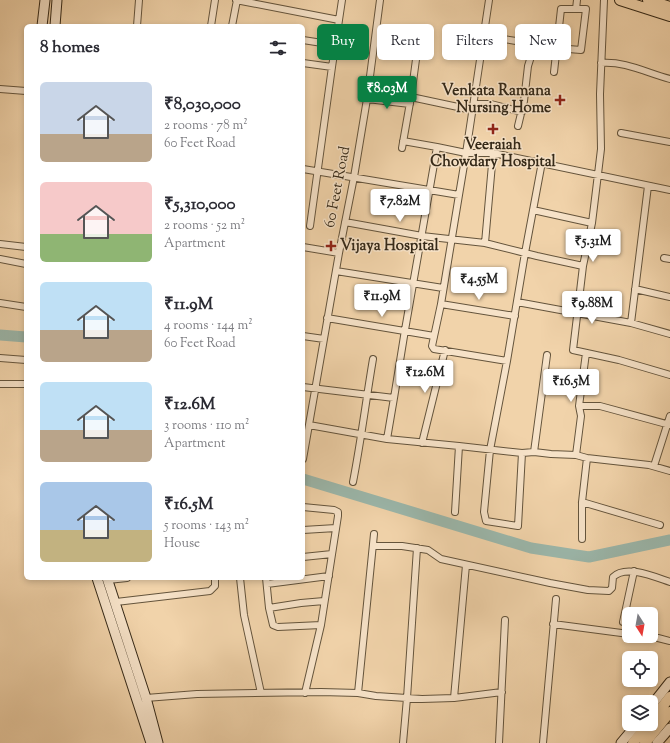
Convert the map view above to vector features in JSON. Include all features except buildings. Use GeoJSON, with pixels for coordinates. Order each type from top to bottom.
{"type":"FeatureCollection","features":[{"type":"Feature","properties":{"kind":"main road"},"geometry":{"type":"LineString","coordinates":[[42,24],[45,0]]}},
{"type":"Feature","properties":{"kind":"main road"},"geometry":{"type":"LineString","coordinates":[[55,24],[57,0]]}},
{"type":"Feature","properties":{"kind":"main road"},"geometry":{"type":"LineString","coordinates":[[620,0],[670,16]]}},
{"type":"Feature","properties":{"kind":"main road"},"geometry":{"type":"LineString","coordinates":[[648,0],[670,8]]}},
{"type":"Feature","properties":{"kind":"main road"},"geometry":{"type":"LineString","coordinates":[[99,580],[117,642],[151,743]]}},
{"type":"Feature","properties":{"kind":"main road"},"geometry":{"type":"LineString","coordinates":[[108,580],[146,698],[158,743]]}},
{"type":"Feature","properties":{"kind":"main road"},"geometry":{"type":"LineString","coordinates":[[658,697],[670,682]]}},
{"type":"Feature","properties":{"kind":"main road"},"geometry":{"type":"LineString","coordinates":[[658,712],[670,697]]}},
{"type":"Feature","properties":{"kind":"main road"},"geometry":{"type":"LineString","coordinates":[[633,743],[657,736],[670,712]]}},
{"type":"Feature","properties":{"kind":"main road"},"geometry":{"type":"LineString","coordinates":[[645,743],[670,728]]}},
{"type":"Feature","properties":{"kind":"main road"},"geometry":{"type":"LineString","coordinates":[[621,743],[630,731]]}},
{"type":"Feature","properties":{"kind":"street"},"geometry":{"type":"LineString","coordinates":[[137,24],[139,0]]}},
{"type":"Feature","properties":{"kind":"street"},"geometry":{"type":"LineString","coordinates":[[211,24],[215,0]]}},
{"type":"Feature","properties":{"kind":"street"},"geometry":{"type":"LineString","coordinates":[[232,24],[237,0],[339,20]]}},
{"type":"Feature","properties":{"kind":"street"},"geometry":{"type":"LineString","coordinates":[[338,24],[342,0]]}},
{"type":"Feature","properties":{"kind":"street","name":"60 Feet Road"},"geometry":{"type":"LineString","coordinates":[[305,448],[327,318],[354,177],[367,98],[380,0]]}},
{"type":"Feature","properties":{"kind":"street"},"geometry":{"type":"LineString","coordinates":[[486,24],[489,0]]}},
{"type":"Feature","properties":{"kind":"street"},"geometry":{"type":"LineString","coordinates":[[576,9],[577,0]]}},
{"type":"Feature","properties":{"kind":"street"},"geometry":{"type":"LineString","coordinates":[[604,0],[601,149],[592,223],[583,266],[573,350],[619,360],[670,375]]}},
{"type":"Feature","properties":{"kind":"street"},"geometry":{"type":"LineString","coordinates":[[559,24],[561,9],[586,9],[581,50],[571,49]]}},
{"type":"Feature","properties":{"kind":"street"},"geometry":{"type":"LineString","coordinates":[[305,40],[317,42]]}},
{"type":"Feature","properties":{"kind":"street"},"geometry":{"type":"LineString","coordinates":[[507,40],[534,47],[526,77],[522,112],[518,126]]}},
{"type":"Feature","properties":{"kind":"street"},"geometry":{"type":"LineString","coordinates":[[310,226],[333,60]]}},
{"type":"Feature","properties":{"kind":"street"},"geometry":{"type":"LineString","coordinates":[[402,148],[416,60]]}},
{"type":"Feature","properties":{"kind":"street"},"geometry":{"type":"LineString","coordinates":[[480,60],[452,239],[432,346],[434,349],[507,361]]}},
{"type":"Feature","properties":{"kind":"street"},"geometry":{"type":"LineString","coordinates":[[554,72],[555,60]]}},
{"type":"Feature","properties":{"kind":"street"},"geometry":{"type":"LineString","coordinates":[[602,63],[613,62],[623,64],[670,79]]}},
{"type":"Feature","properties":{"kind":"street"},"geometry":{"type":"LineString","coordinates":[[305,63],[332,68]]}},
{"type":"Feature","properties":{"kind":"street"},"geometry":{"type":"LineString","coordinates":[[0,89],[24,91]]}},
{"type":"Feature","properties":{"kind":"street"},"geometry":{"type":"LineString","coordinates":[[411,97],[473,107],[492,104],[522,112]]}},
{"type":"Feature","properties":{"kind":"street"},"geometry":{"type":"LineString","coordinates":[[367,98],[410,104]]}},
{"type":"Feature","properties":{"kind":"street"},"geometry":{"type":"LineString","coordinates":[[622,133],[670,142]]}},
{"type":"Feature","properties":{"kind":"street"},"geometry":{"type":"LineString","coordinates":[[403,141],[466,153],[493,153],[542,162],[670,190]]}},
{"type":"Feature","properties":{"kind":"street"},"geometry":{"type":"LineString","coordinates":[[387,439],[413,284],[431,190],[437,147]]}},
{"type":"Feature","properties":{"kind":"street"},"geometry":{"type":"LineString","coordinates":[[485,243],[493,153]]}},
{"type":"Feature","properties":{"kind":"street"},"geometry":{"type":"LineString","coordinates":[[522,453],[518,526],[486,520],[484,512],[490,450],[542,162]]}},
{"type":"Feature","properties":{"kind":"street"},"geometry":{"type":"LineString","coordinates":[[305,169],[459,195]]}},
{"type":"Feature","properties":{"kind":"street"},"geometry":{"type":"LineString","coordinates":[[631,323],[648,186]]}},
{"type":"Feature","properties":{"kind":"street"},"geometry":{"type":"LineString","coordinates":[[533,210],[592,223]]}},
{"type":"Feature","properties":{"kind":"street"},"geometry":{"type":"LineString","coordinates":[[345,222],[422,236],[485,243],[583,266]]}},
{"type":"Feature","properties":{"kind":"street"},"geometry":{"type":"LineString","coordinates":[[0,244],[24,247]]}},
{"type":"Feature","properties":{"kind":"street"},"geometry":{"type":"LineString","coordinates":[[305,247],[339,253]]}},
{"type":"Feature","properties":{"kind":"street"},"geometry":{"type":"LineString","coordinates":[[0,259],[24,264]]}},
{"type":"Feature","properties":{"kind":"street"},"geometry":{"type":"LineString","coordinates":[[336,271],[443,288]]}},
{"type":"Feature","properties":{"kind":"street"},"geometry":{"type":"LineString","coordinates":[[635,289],[670,297]]}},
{"type":"Feature","properties":{"kind":"street"},"geometry":{"type":"LineString","coordinates":[[517,302],[631,323],[670,334]]}},
{"type":"Feature","properties":{"kind":"street"},"geometry":{"type":"LineString","coordinates":[[0,304],[24,307]]}},
{"type":"Feature","properties":{"kind":"street"},"geometry":{"type":"LineString","coordinates":[[441,304],[515,316]]}},
{"type":"Feature","properties":{"kind":"street"},"geometry":{"type":"LineString","coordinates":[[327,318],[434,336]]}},
{"type":"Feature","properties":{"kind":"street"},"geometry":{"type":"LineString","coordinates":[[305,336],[324,339]]}},
{"type":"Feature","properties":{"kind":"street"},"geometry":{"type":"LineString","coordinates":[[422,442],[445,350]]}},
{"type":"Feature","properties":{"kind":"street"},"geometry":{"type":"LineString","coordinates":[[576,455],[581,416],[579,406],[586,353]]}},
{"type":"Feature","properties":{"kind":"street"},"geometry":{"type":"LineString","coordinates":[[534,452],[547,355]]}},
{"type":"Feature","properties":{"kind":"street"},"geometry":{"type":"LineString","coordinates":[[0,358],[24,360]]}},
{"type":"Feature","properties":{"kind":"street"},"geometry":{"type":"LineString","coordinates":[[353,482],[362,436],[373,359]]}},
{"type":"Feature","properties":{"kind":"street"},"geometry":{"type":"LineString","coordinates":[[0,384],[24,384]]}},
{"type":"Feature","properties":{"kind":"street"},"geometry":{"type":"LineString","coordinates":[[305,387],[394,398]]}},
{"type":"Feature","properties":{"kind":"street"},"geometry":{"type":"LineString","coordinates":[[579,406],[600,406],[669,425]]}},
{"type":"Feature","properties":{"kind":"street"},"geometry":{"type":"LineString","coordinates":[[654,466],[669,425],[670,416]]}},
{"type":"Feature","properties":{"kind":"street"},"geometry":{"type":"LineString","coordinates":[[309,425],[362,436],[522,453],[534,452],[576,455],[587,458],[654,466],[670,471]]}},
{"type":"Feature","properties":{"kind":"street"},"geometry":{"type":"LineString","coordinates":[[455,512],[459,446]]}},
{"type":"Feature","properties":{"kind":"street"},"geometry":{"type":"LineString","coordinates":[[582,539],[582,502],[587,458]]}},
{"type":"Feature","properties":{"kind":"street"},"geometry":{"type":"LineString","coordinates":[[582,502],[660,525]]}},
{"type":"Feature","properties":{"kind":"street"},"geometry":{"type":"LineString","coordinates":[[305,508],[336,511],[338,516],[320,625],[305,693]]}},
{"type":"Feature","properties":{"kind":"street"},"geometry":{"type":"LineString","coordinates":[[305,530],[336,528]]}},
{"type":"Feature","properties":{"kind":"street"},"geometry":{"type":"LineString","coordinates":[[358,693],[374,534]]}},
{"type":"Feature","properties":{"kind":"street"},"geometry":{"type":"LineString","coordinates":[[373,546],[402,546],[428,550],[441,559],[588,590],[606,591],[612,588],[612,579],[614,575],[622,572],[634,571],[670,582]]}},
{"type":"Feature","properties":{"kind":"street"},"geometry":{"type":"LineString","coordinates":[[403,743],[417,548]]}},
{"type":"Feature","properties":{"kind":"street"},"geometry":{"type":"LineString","coordinates":[[305,556],[332,554]]}},
{"type":"Feature","properties":{"kind":"street"},"geometry":{"type":"LineString","coordinates":[[454,698],[466,564]]}},
{"type":"Feature","properties":{"kind":"street"},"geometry":{"type":"LineString","coordinates":[[626,607],[634,571]]}},
{"type":"Feature","properties":{"kind":"street"},"geometry":{"type":"LineString","coordinates":[[305,578],[329,576]]}},
{"type":"Feature","properties":{"kind":"street"},"geometry":{"type":"LineString","coordinates":[[116,602],[210,591],[214,589],[215,580]]}},
{"type":"Feature","properties":{"kind":"street"},"geometry":{"type":"LineString","coordinates":[[240,580],[244,615],[261,693]]}},
{"type":"Feature","properties":{"kind":"street"},"geometry":{"type":"LineString","coordinates":[[279,580],[266,581],[269,608],[274,627],[320,625]]}},
{"type":"Feature","properties":{"kind":"street"},"geometry":{"type":"LineString","coordinates":[[543,743],[556,599]]}},
{"type":"Feature","properties":{"kind":"street"},"geometry":{"type":"LineString","coordinates":[[269,608],[324,600]]}},
{"type":"Feature","properties":{"kind":"street"},"geometry":{"type":"LineString","coordinates":[[499,743],[505,620]]}},
{"type":"Feature","properties":{"kind":"street"},"geometry":{"type":"LineString","coordinates":[[554,624],[622,633]]}},
{"type":"Feature","properties":{"kind":"street"},"geometry":{"type":"LineString","coordinates":[[658,638],[670,641]]}},
{"type":"Feature","properties":{"kind":"street"},"geometry":{"type":"LineString","coordinates":[[146,698],[197,694],[321,692],[358,693],[422,699],[454,698],[502,692]]}},
{"type":"Feature","properties":{"kind":"waterway"},"geometry":{"type":"LineString","coordinates":[[0,335],[24,337]]}},
{"type":"Feature","properties":{"kind":"waterway"},"geometry":{"type":"LineString","coordinates":[[305,480],[531,548],[589,557],[670,540]]}},
{"type":"Feature","properties":{"kind":"place","name":"Venkata Ramana Nursing Home"},"geometry":{"type":"Point","coordinates":[560,100]}},
{"type":"Feature","properties":{"kind":"place","name":"Veeraiah Chowdary Hospital"},"geometry":{"type":"Point","coordinates":[493,129]}},
{"type":"Feature","properties":{"kind":"place","name":"Vijaya Hospital"},"geometry":{"type":"Point","coordinates":[331,246]}}]}
